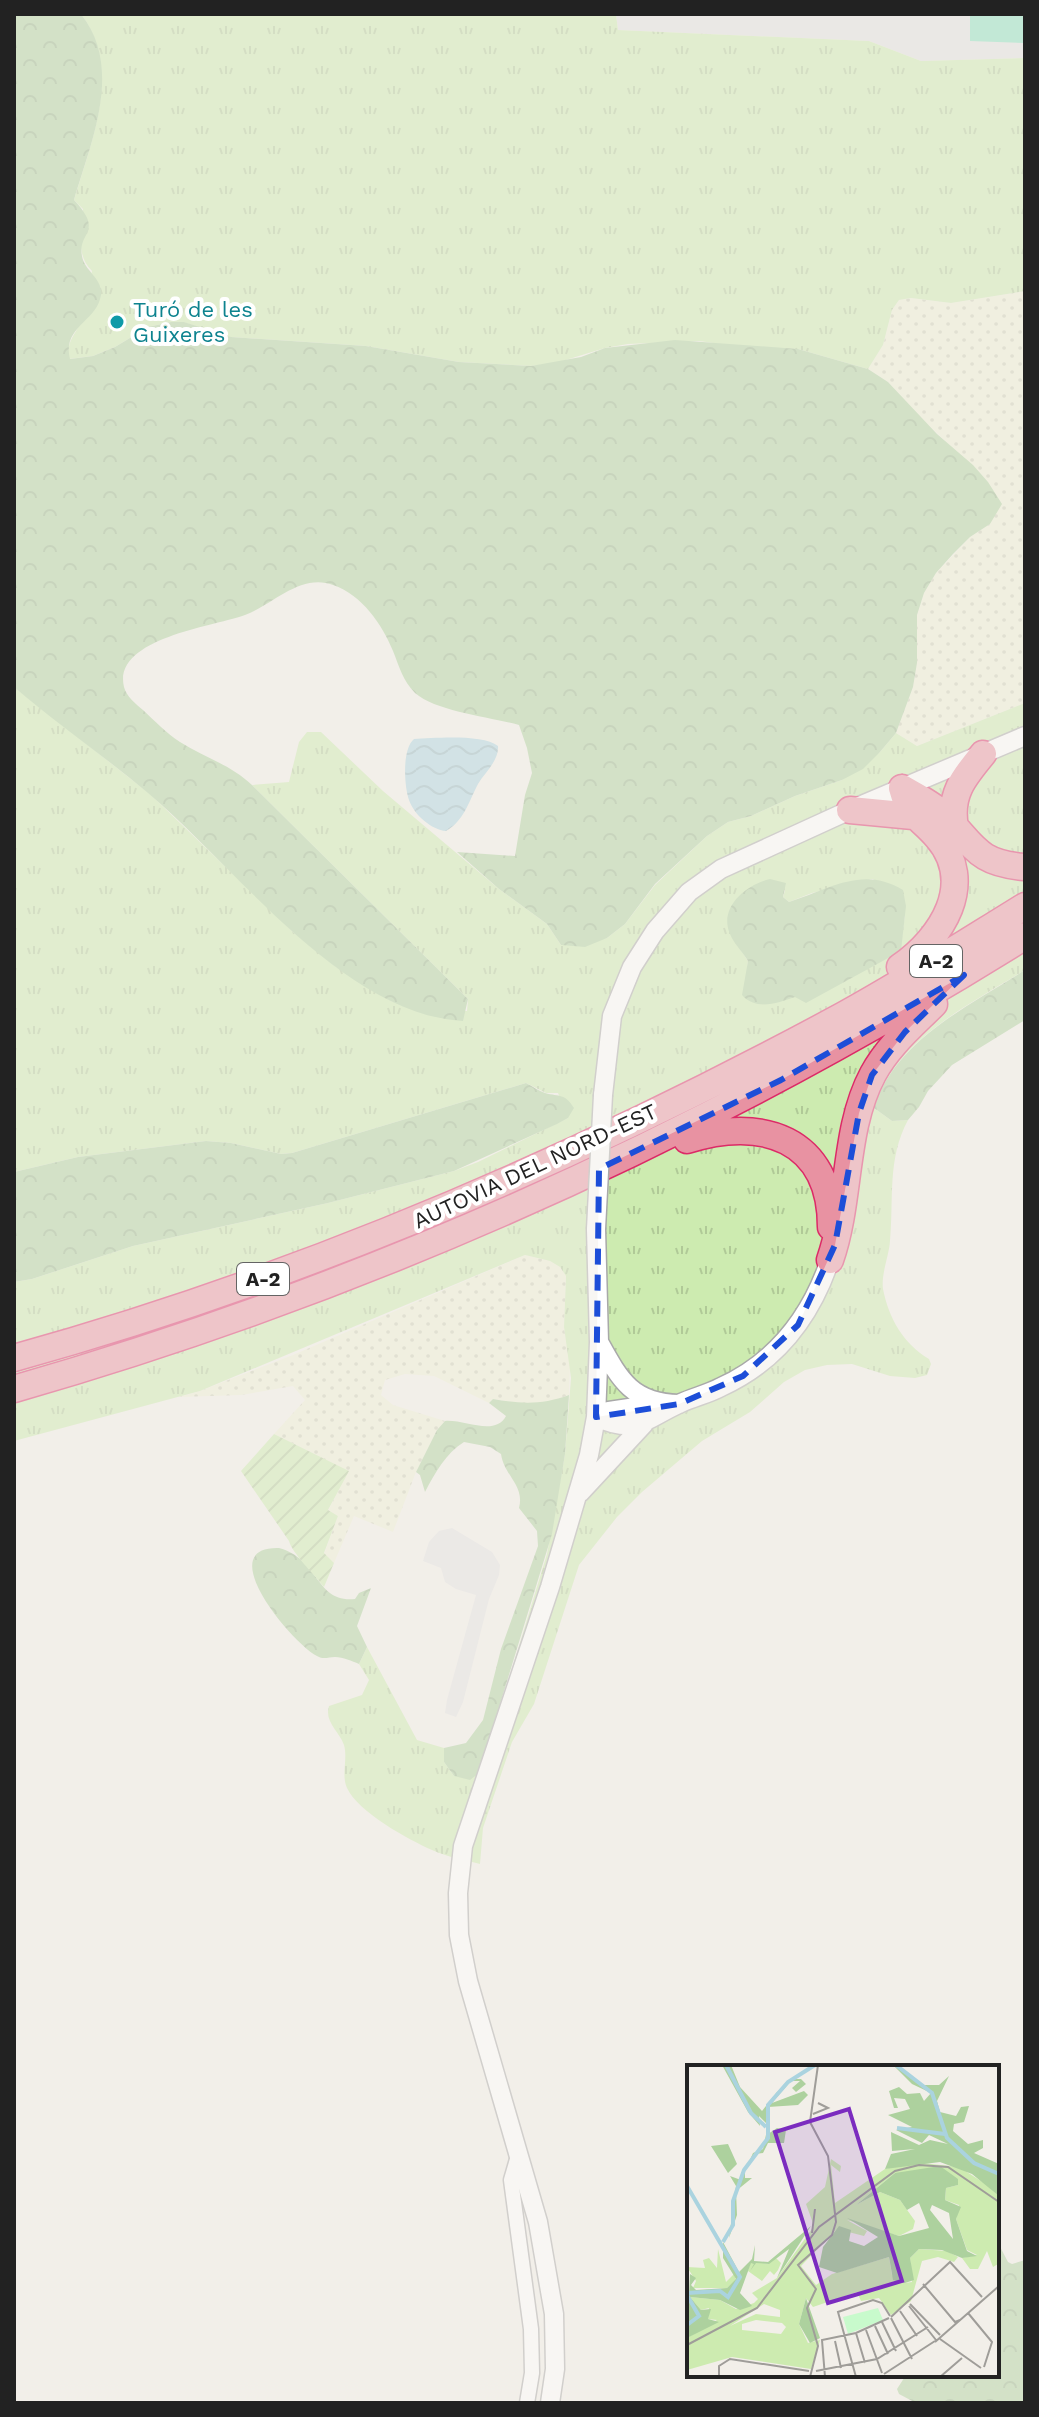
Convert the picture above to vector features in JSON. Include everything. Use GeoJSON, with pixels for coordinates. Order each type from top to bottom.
{"type":"FeatureCollection","features":[{"type":"Feature","properties":{"kind":"highway"},"geometry":{"type":"LineString","coordinates":[[955,827],[952,812],[956,790],[983,754]]}},
{"type":"Feature","properties":{"kind":"highway"},"geometry":{"type":"LineString","coordinates":[[846,1014],[874,985],[921,953],[948,915],[953,895],[952,864],[937,837],[913,816],[902,788]]}},
{"type":"Feature","properties":{"kind":"highway"},"geometry":{"type":"LineString","coordinates":[[902,788],[942,814],[978,853],[993,861],[1025,867]]}},
{"type":"Feature","properties":{"kind":"highway"},"geometry":{"type":"LineString","coordinates":[[850,810],[913,816]]}},
{"type":"Feature","properties":{"kind":"highway","name":"AUTOVIA DEL NORD-EST"},"geometry":{"type":"LineString","coordinates":[[14,1358],[179,1309],[384,1234],[506,1182],[704,1088],[846,1014],[1025,906]]}},
{"type":"Feature","properties":{"kind":"highway","name":"AUTOVIA DEL NORD-EST"},"geometry":{"type":"LineString","coordinates":[[14,1389],[126,1357],[301,1297],[496,1216],[641,1150],[781,1080],[964,975],[1025,936]]}},
{"type":"Feature","properties":{"kind":"highway"},"geometry":{"type":"LineString","coordinates":[[830,1260],[844,1207],[859,1113],[872,1075],[905,1032],[964,975]]}},
{"type":"Feature","properties":{"kind":"highway"},"geometry":{"type":"LineString","coordinates":[[641,1150],[731,1129],[756,1130],[788,1141],[814,1165],[826,1189],[831,1221],[830,1260]]}},
{"type":"Feature","properties":{"kind":"street"},"geometry":{"type":"LineString","coordinates":[[550,2403],[555,2369],[554,2314],[538,2222],[468,1981],[459,1935],[458,1893],[463,1846],[579,1496],[596,1417],[599,1342],[596,1229],[603,1095],[612,1016],[632,967],[655,931],[689,892],[721,869],[1025,736]]}},
{"type":"Feature","properties":{"kind":"street"},"geometry":{"type":"LineString","coordinates":[[596,1417],[624,1427],[645,1423],[679,1404],[743,1376],[779,1347],[798,1325],[814,1299],[830,1260]]}},
{"type":"Feature","properties":{"kind":"street"},"geometry":{"type":"LineString","coordinates":[[599,1342],[618,1375],[640,1395],[656,1404]]}},
{"type":"Feature","properties":{"kind":"street"},"geometry":{"type":"LineString","coordinates":[[596,1417],[609,1411],[679,1404]]}},
{"type":"Feature","properties":{"kind":"street"},"geometry":{"type":"LineString","coordinates":[[579,1496],[645,1423]]}},
{"type":"Feature","properties":{"kind":"street"},"geometry":{"type":"LineString","coordinates":[[518,2156],[511,2180],[531,2329],[532,2373],[527,2403]]}},
{"type":"Feature","properties":{"kind":"highlighted area"},"geometry":{"type":"Polygon","coordinates":[[[964,975],[905,1032],[872,1075],[859,1113],[835,1245],[798,1325],[743,1376],[679,1404],[596,1417],[599,1169],[781,1080],[964,975]]]}},
{"type":"Feature","properties":{"kind":"shaded area"},"geometry":{"type":"Polygon","coordinates":[[[616,14],[1025,14],[1025,58],[921,61],[869,41],[618,30],[616,14]]]}},
{"type":"Feature","properties":{"kind":"shaded area"},"geometry":{"type":"Polygon","coordinates":[[[452,1528],[492,1552],[500,1565],[463,1702],[456,1717],[445,1713],[447,1700],[476,1595],[445,1582],[441,1568],[423,1561],[429,1542],[439,1531],[452,1528]]]}},
{"type":"Feature","properties":{"kind":"green space"},"geometry":{"type":"Polygon","coordinates":[[[14,14],[81,14],[94,35],[100,58],[100,106],[74,200],[88,219],[82,256],[99,284],[101,295],[93,312],[71,339],[70,359],[93,356],[115,347],[148,327],[184,322],[231,337],[366,346],[459,362],[531,366],[581,357],[605,348],[675,340],[798,349],[868,369],[888,382],[937,434],[973,465],[1002,504],[990,524],[970,537],[936,573],[924,593],[917,615],[917,663],[913,687],[896,733],[863,769],[751,816],[728,822],[707,836],[655,884],[625,924],[607,938],[585,947],[561,945],[547,924],[499,889],[457,852],[515,856],[525,795],[532,773],[519,725],[437,705],[415,693],[404,678],[377,621],[353,596],[333,585],[309,583],[245,615],[169,637],[149,646],[134,657],[125,670],[124,687],[129,697],[175,738],[252,785],[468,999],[463,1021],[418,1012],[375,993],[333,965],[293,932],[148,793],[14,687],[14,14]]]}},
{"type":"Feature","properties":{"kind":"green space"},"geometry":{"type":"Polygon","coordinates":[[[81,14],[616,14],[618,30],[869,41],[921,61],[1025,58],[1025,291],[951,303],[911,298],[899,300],[892,310],[883,345],[868,369],[798,349],[749,348],[699,341],[628,344],[556,363],[531,366],[459,362],[366,346],[230,337],[183,322],[148,327],[93,356],[69,359],[70,344],[82,317],[92,271],[81,250],[83,209],[74,200],[95,130],[102,82],[100,58],[93,35],[81,14]]]}},
{"type":"Feature","properties":{"kind":"green space"},"geometry":{"type":"Polygon","coordinates":[[[970,14],[1025,14],[1025,43],[970,41],[970,14]]]}},
{"type":"Feature","properties":{"kind":"green space"},"geometry":{"type":"Polygon","coordinates":[[[1025,291],[1025,703],[917,746],[896,733],[913,687],[917,663],[917,615],[924,593],[936,573],[970,537],[990,524],[988,482],[888,382],[868,369],[883,345],[892,310],[899,300],[911,298],[951,303],[1025,291]]]}},
{"type":"Feature","properties":{"kind":"green space"},"geometry":{"type":"Polygon","coordinates":[[[14,687],[150,794],[293,932],[336,967],[391,1001],[416,1010],[467,1011],[468,999],[252,785],[289,782],[299,742],[307,732],[321,732],[383,791],[499,889],[547,924],[561,945],[607,938],[625,924],[655,885],[707,836],[728,822],[842,780],[880,752],[896,733],[917,746],[1025,703],[1025,970],[958,1011],[916,1044],[884,1084],[874,1108],[892,1121],[908,1120],[894,1164],[890,1241],[883,1289],[898,1329],[912,1346],[929,1359],[931,1364],[927,1375],[915,1378],[890,1376],[852,1364],[805,1370],[784,1382],[750,1412],[702,1441],[617,1517],[579,1565],[534,1704],[512,1742],[483,1828],[480,1864],[444,1855],[422,1845],[385,1824],[353,1797],[345,1778],[344,1745],[330,1722],[328,1712],[329,1706],[362,1695],[369,1680],[359,1664],[367,1647],[417,1740],[444,1748],[444,1762],[454,1776],[494,1728],[547,1554],[565,1454],[571,1378],[564,1327],[566,1276],[560,1267],[550,1261],[525,1255],[200,1391],[14,1441],[14,1282],[133,1246],[328,1203],[454,1171],[568,1118],[558,1093],[546,1093],[526,1083],[292,1153],[281,1154],[206,1141],[78,1157],[14,1172],[14,687]],[[873,879],[812,893],[789,902],[783,897],[785,890],[730,909],[728,924],[748,961],[747,970],[772,1003],[859,973],[900,951],[905,915],[873,879]]]}},
{"type":"Feature","properties":{"kind":"green space"},"geometry":{"type":"Polygon","coordinates":[[[770,879],[786,883],[783,897],[789,902],[831,886],[859,880],[888,883],[903,890],[906,906],[901,951],[806,1003],[795,997],[767,1004],[748,1000],[742,995],[748,961],[730,934],[728,915],[731,906],[744,891],[770,879]]]}},
{"type":"Feature","properties":{"kind":"green space"},"geometry":{"type":"Polygon","coordinates":[[[1025,970],[1025,1020],[952,1065],[928,1091],[908,1120],[892,1121],[874,1108],[884,1084],[916,1044],[958,1012],[1025,970]]]}},
{"type":"Feature","properties":{"kind":"green space"},"geometry":{"type":"Polygon","coordinates":[[[526,1083],[568,1100],[574,1108],[568,1118],[454,1171],[328,1203],[133,1246],[14,1282],[14,1172],[78,1157],[206,1141],[281,1154],[292,1153],[526,1083]]]}},
{"type":"Feature","properties":{"kind":"green space"},"geometry":{"type":"Polygon","coordinates":[[[525,1255],[550,1261],[560,1267],[566,1276],[564,1327],[570,1366],[569,1395],[547,1403],[493,1399],[489,1403],[434,1376],[405,1374],[385,1380],[381,1395],[393,1405],[445,1421],[437,1430],[416,1472],[393,1532],[354,1516],[334,1563],[324,1554],[338,1516],[328,1511],[348,1471],[274,1434],[305,1400],[293,1386],[241,1395],[179,1397],[293,1355],[525,1255]]]}},
{"type":"Feature","properties":{"kind":"green space"},"geometry":{"type":"Polygon","coordinates":[[[569,1395],[565,1454],[552,1534],[479,1773],[470,1780],[454,1776],[444,1762],[444,1748],[466,1743],[483,1720],[501,1649],[538,1546],[537,1531],[519,1508],[517,1487],[501,1454],[490,1447],[464,1442],[446,1458],[425,1492],[420,1475],[416,1472],[437,1430],[445,1421],[494,1425],[506,1416],[489,1403],[493,1399],[531,1403],[569,1395]]]}},
{"type":"Feature","properties":{"kind":"green space"},"geometry":{"type":"Polygon","coordinates":[[[274,1434],[349,1471],[328,1510],[338,1516],[324,1553],[334,1563],[324,1587],[294,1551],[241,1471],[274,1434]]]}},
{"type":"Feature","properties":{"kind":"green space"},"geometry":{"type":"Polygon","coordinates":[[[279,1548],[303,1561],[332,1594],[355,1599],[359,1593],[371,1588],[357,1626],[367,1647],[359,1664],[341,1658],[317,1656],[291,1634],[276,1616],[254,1578],[252,1562],[260,1552],[279,1548]]]}},
{"type":"Feature","properties":{"kind":"green space"},"geometry":{"type":"Polygon","coordinates":[[[999,2245],[1008,2262],[1012,2264],[1025,2260],[1025,2403],[916,2403],[899,2394],[897,2389],[905,2377],[999,2377],[999,2245]]]}},
{"type":"Feature","properties":{"kind":"water"},"geometry":{"type":"Polygon","coordinates":[[[470,738],[498,746],[494,761],[462,816],[446,831],[424,821],[409,800],[406,759],[414,739],[470,738]]]}},
{"type":"Feature","properties":{"kind":"place","name":"Turó de les Guixeres"},"geometry":{"type":"Point","coordinates":[117,322]}}]}
